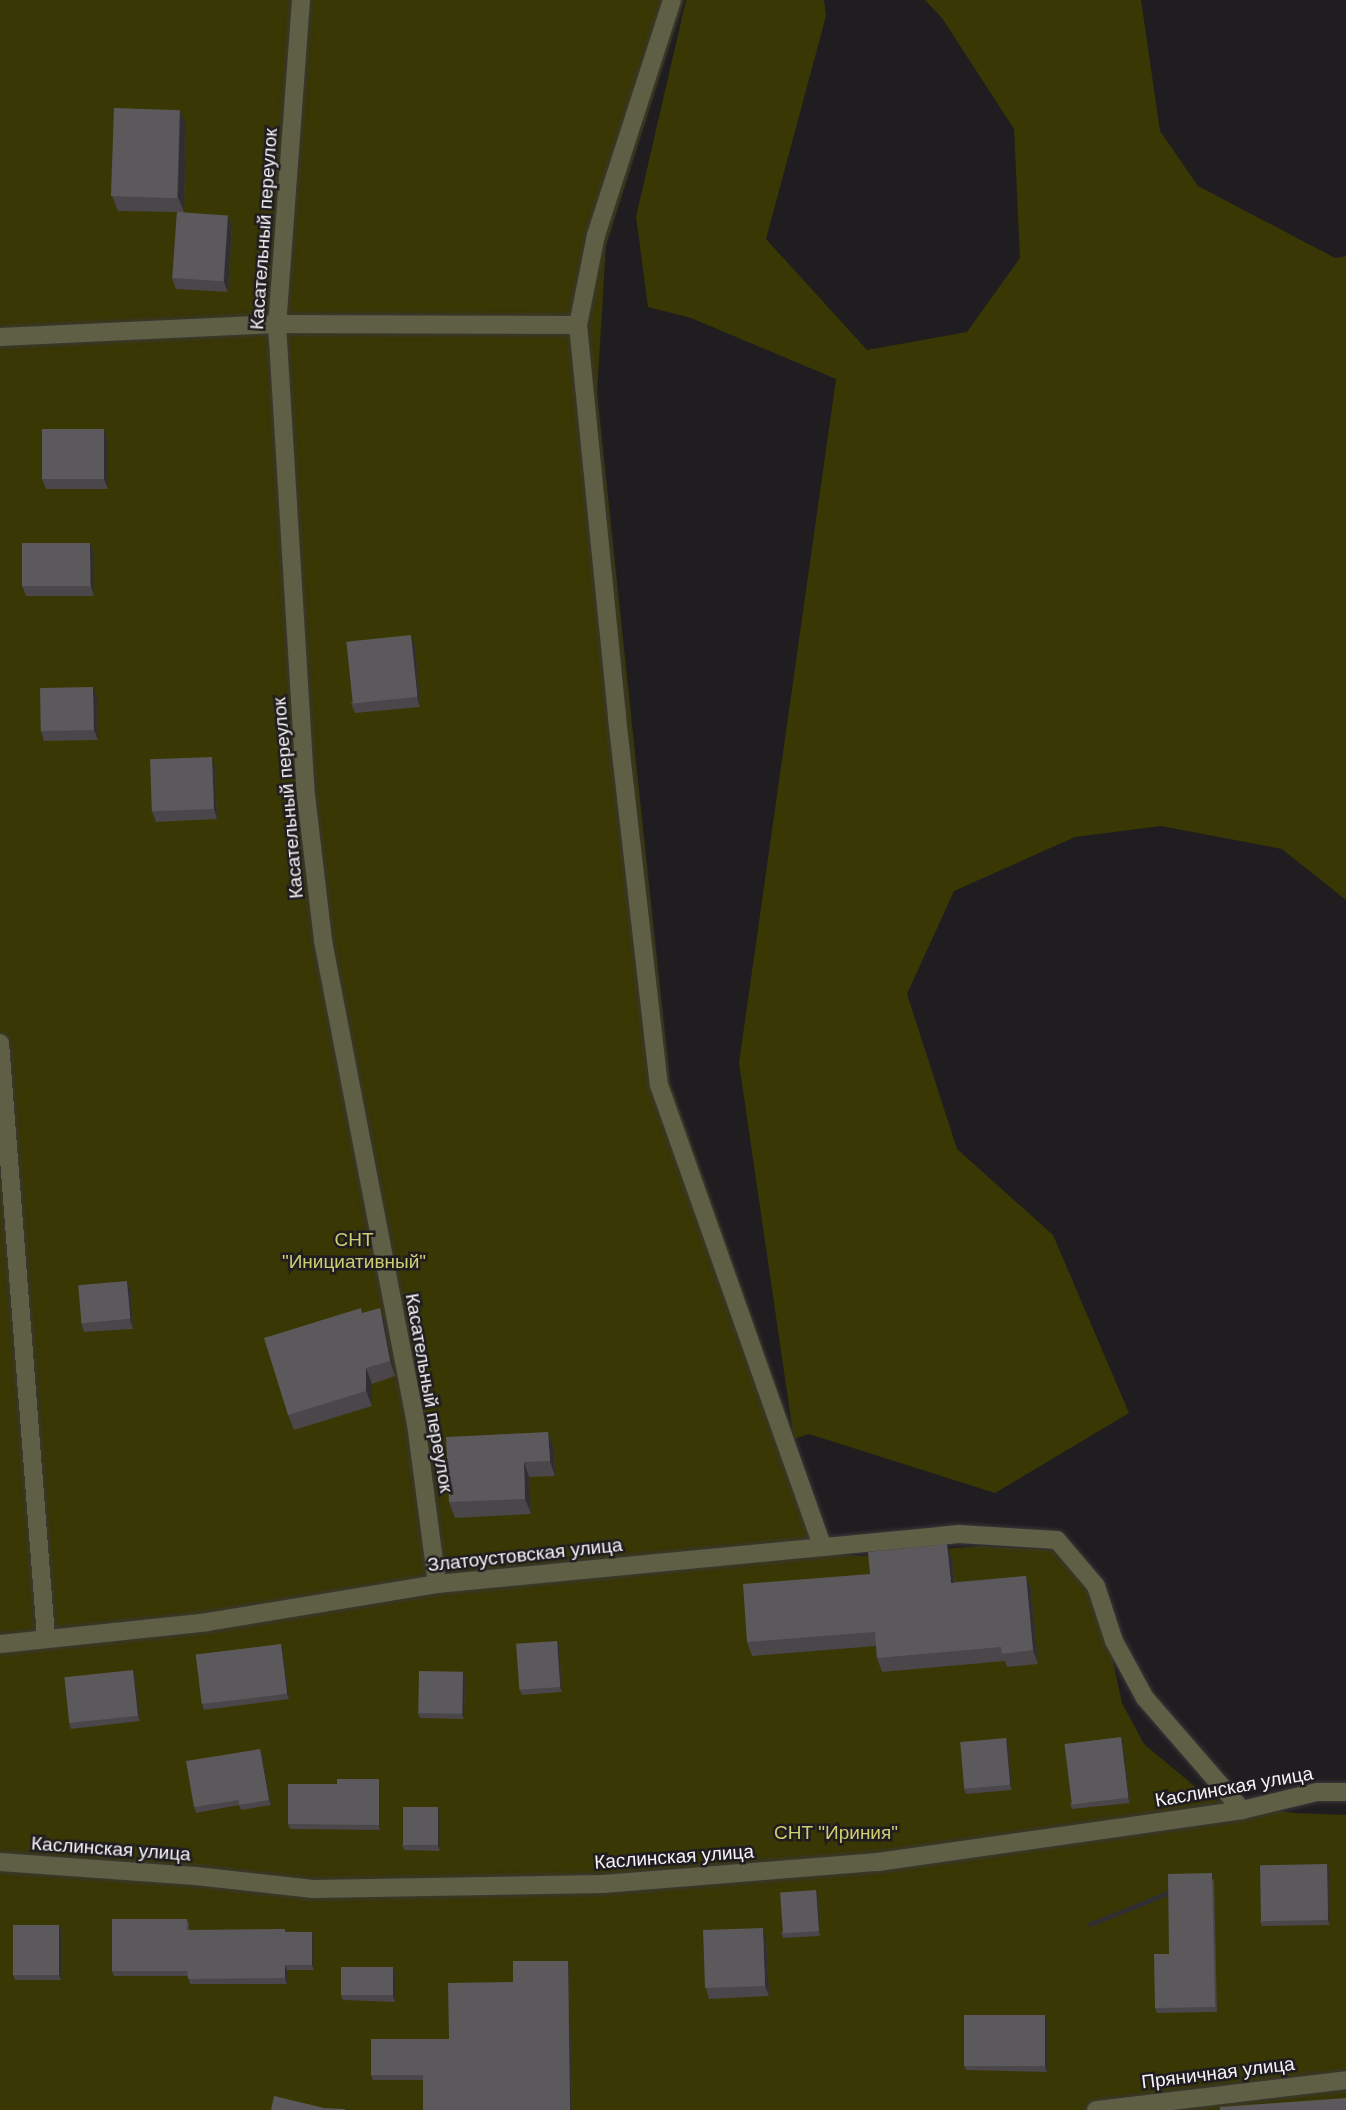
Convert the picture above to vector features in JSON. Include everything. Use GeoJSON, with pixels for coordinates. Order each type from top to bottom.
{"type":"FeatureCollection","features":[{"type":"Feature","properties":{"kind":"street","name":"Касательный переулок"},"geometry":{"type":"LineString","coordinates":[[301,0],[277,324],[305,787],[323,941],[416,1424],[437,1584]]}},
{"type":"Feature","properties":{"kind":"street"},"geometry":{"type":"LineString","coordinates":[[672,0],[597,235],[578,325],[617,718],[659,1085],[823,1547]]}},
{"type":"Feature","properties":{"kind":"street"},"geometry":{"type":"LineString","coordinates":[[0,337],[277,324],[578,325]]}},
{"type":"Feature","properties":{"kind":"street"},"geometry":{"type":"LineString","coordinates":[[0,1044],[47,1637]]}},
{"type":"Feature","properties":{"kind":"street","name":"Златоустовская улица"},"geometry":{"type":"LineString","coordinates":[[0,1644],[208,1622],[437,1584],[959,1534],[1057,1540],[1096,1586],[1114,1642],[1145,1698],[1242,1810]]}},
{"type":"Feature","properties":{"kind":"street","name":"Каслинская улица"},"geometry":{"type":"LineString","coordinates":[[0,1862],[196,1875],[313,1889],[603,1884],[878,1862],[1242,1810],[1317,1792],[1346,1791]]}},
{"type":"Feature","properties":{"kind":"street","name":"Пряничная улица"},"geometry":{"type":"LineString","coordinates":[[1096,2110],[1346,2080]]}},
{"type":"Feature","properties":{"kind":"green space"},"geometry":{"type":"Polygon","coordinates":[[[0,0],[684,0],[606,245],[597,393],[670,1083],[793,1433],[739,1063],[836,379],[691,318],[648,307],[636,217],[686,0],[824,0],[826,16],[766,239],[867,350],[967,332],[1020,258],[1014,129],[942,18],[925,0],[1141,0],[1160,131],[1198,186],[1335,258],[1346,256],[1346,900],[1282,849],[1161,826],[1075,837],[954,891],[907,994],[957,1149],[1053,1235],[1129,1413],[995,1493],[809,1434],[794,1439],[835,1554],[860,1556],[981,1546],[1056,1550],[1095,1577],[1122,1703],[1144,1744],[1210,1799],[1294,1813],[1346,1815],[1346,2110],[0,2110],[0,0]]]}},
{"type":"Feature","properties":{"kind":"building"},"geometry":{"type":"Polygon","coordinates":[[[114,108],[180,110],[177,198],[111,196],[114,108]]]}},
{"type":"Feature","properties":{"kind":"building"},"geometry":{"type":"Polygon","coordinates":[[[177,212],[228,216],[223,281],[172,278],[177,212]]]}},
{"type":"Feature","properties":{"kind":"building"},"geometry":{"type":"Polygon","coordinates":[[[42,429],[104,429],[104,479],[42,479],[42,429]]]}},
{"type":"Feature","properties":{"kind":"building"},"geometry":{"type":"Polygon","coordinates":[[[22,543],[90,543],[90,586],[22,586],[22,543]]]}},
{"type":"Feature","properties":{"kind":"building"},"geometry":{"type":"Polygon","coordinates":[[[411,635],[417,697],[353,703],[346,642],[411,635]]]}},
{"type":"Feature","properties":{"kind":"building"},"geometry":{"type":"Polygon","coordinates":[[[93,687],[94,730],[41,731],[40,688],[93,687]]]}},
{"type":"Feature","properties":{"kind":"building"},"geometry":{"type":"Polygon","coordinates":[[[212,757],[214,809],[152,811],[150,759],[212,757]]]}},
{"type":"Feature","properties":{"kind":"building"},"geometry":{"type":"Polygon","coordinates":[[[127,1281],[130,1319],[81,1323],[78,1285],[127,1281]]]}},
{"type":"Feature","properties":{"kind":"building"},"geometry":{"type":"Polygon","coordinates":[[[361,1308],[362,1313],[380,1308],[390,1361],[366,1368],[366,1391],[288,1415],[264,1338],[361,1308]]]}},
{"type":"Feature","properties":{"kind":"building"},"geometry":{"type":"Polygon","coordinates":[[[548,1432],[550,1461],[524,1462],[525,1499],[449,1502],[446,1437],[548,1432]]]}},
{"type":"Feature","properties":{"kind":"building"},"geometry":{"type":"Polygon","coordinates":[[[947,1544],[951,1583],[1026,1576],[1033,1650],[1002,1654],[1001,1647],[877,1658],[875,1632],[747,1642],[743,1584],[870,1574],[868,1552],[947,1544]]]}},
{"type":"Feature","properties":{"kind":"building"},"geometry":{"type":"Polygon","coordinates":[[[557,1641],[560,1687],[519,1690],[516,1644],[557,1641]]]}},
{"type":"Feature","properties":{"kind":"building"},"geometry":{"type":"Polygon","coordinates":[[[281,1644],[287,1694],[202,1704],[196,1654],[281,1644]]]}},
{"type":"Feature","properties":{"kind":"building"},"geometry":{"type":"Polygon","coordinates":[[[133,1670],[138,1716],[69,1723],[64,1677],[133,1670]]]}},
{"type":"Feature","properties":{"kind":"building"},"geometry":{"type":"Polygon","coordinates":[[[419,1671],[463,1672],[462,1714],[418,1713],[419,1671]]]}},
{"type":"Feature","properties":{"kind":"building"},"geometry":{"type":"Polygon","coordinates":[[[1121,1737],[1128,1798],[1072,1804],[1064,1744],[1121,1737]]]}},
{"type":"Feature","properties":{"kind":"building"},"geometry":{"type":"Polygon","coordinates":[[[1006,1738],[1010,1785],[964,1789],[960,1742],[1006,1738]]]}},
{"type":"Feature","properties":{"kind":"building"},"geometry":{"type":"Polygon","coordinates":[[[260,1749],[269,1800],[239,1805],[239,1800],[194,1807],[186,1761],[260,1749]]]}},
{"type":"Feature","properties":{"kind":"building"},"geometry":{"type":"Polygon","coordinates":[[[337,1779],[379,1779],[379,1825],[288,1824],[288,1784],[337,1784],[337,1779]]]}},
{"type":"Feature","properties":{"kind":"building"},"geometry":{"type":"Polygon","coordinates":[[[403,1807],[438,1807],[438,1845],[403,1845],[403,1807]]]}},
{"type":"Feature","properties":{"kind":"building"},"geometry":{"type":"Polygon","coordinates":[[[1327,1864],[1328,1920],[1261,1921],[1260,1865],[1327,1864]]]}},
{"type":"Feature","properties":{"kind":"building"},"geometry":{"type":"Polygon","coordinates":[[[1212,1873],[1215,2007],[1155,2008],[1154,1954],[1169,1954],[1168,1874],[1212,1873]]]}},
{"type":"Feature","properties":{"kind":"building"},"geometry":{"type":"Polygon","coordinates":[[[816,1890],[819,1931],[783,1933],[780,1893],[816,1890]]]}},
{"type":"Feature","properties":{"kind":"building"},"geometry":{"type":"Polygon","coordinates":[[[112,1919],[187,1919],[187,1930],[285,1929],[285,1932],[312,1932],[312,1965],[285,1965],[285,1978],[188,1979],[187,1971],[112,1971],[112,1919]]]}},
{"type":"Feature","properties":{"kind":"building"},"geometry":{"type":"Polygon","coordinates":[[[13,1925],[59,1925],[59,1975],[13,1975],[13,1925]]]}},
{"type":"Feature","properties":{"kind":"building"},"geometry":{"type":"Polygon","coordinates":[[[763,1928],[765,1986],[705,1988],[703,1930],[763,1928]]]}},
{"type":"Feature","properties":{"kind":"building"},"geometry":{"type":"Polygon","coordinates":[[[513,1961],[568,1961],[570,2110],[423,2110],[423,2075],[371,2075],[371,2039],[449,2039],[448,1983],[513,1982],[513,1961]]]}},
{"type":"Feature","properties":{"kind":"building"},"geometry":{"type":"Polygon","coordinates":[[[341,1967],[393,1967],[393,1995],[341,1995],[341,1967]]]}},
{"type":"Feature","properties":{"kind":"building"},"geometry":{"type":"Polygon","coordinates":[[[964,2015],[1045,2015],[1045,2066],[964,2066],[964,2015]]]}},
{"type":"Feature","properties":{"kind":"building"},"geometry":{"type":"Polygon","coordinates":[[[274,2096],[324,2108],[345,2110],[271,2110],[274,2096]]]}},
{"type":"Feature","properties":{"kind":"building"},"geometry":{"type":"Polygon","coordinates":[[[1346,2098],[1346,2110],[1220,2110],[1220,2107],[1346,2098]]]}},
{"type":"Feature","properties":{"kind":"park label","name":"СНТ \"Инициативный\""},"geometry":{"type":"Point","coordinates":[354,1251]}},
{"type":"Feature","properties":{"kind":"park label","name":"СНТ \"Ириния\""},"geometry":{"type":"Point","coordinates":[836,1833]}}]}
